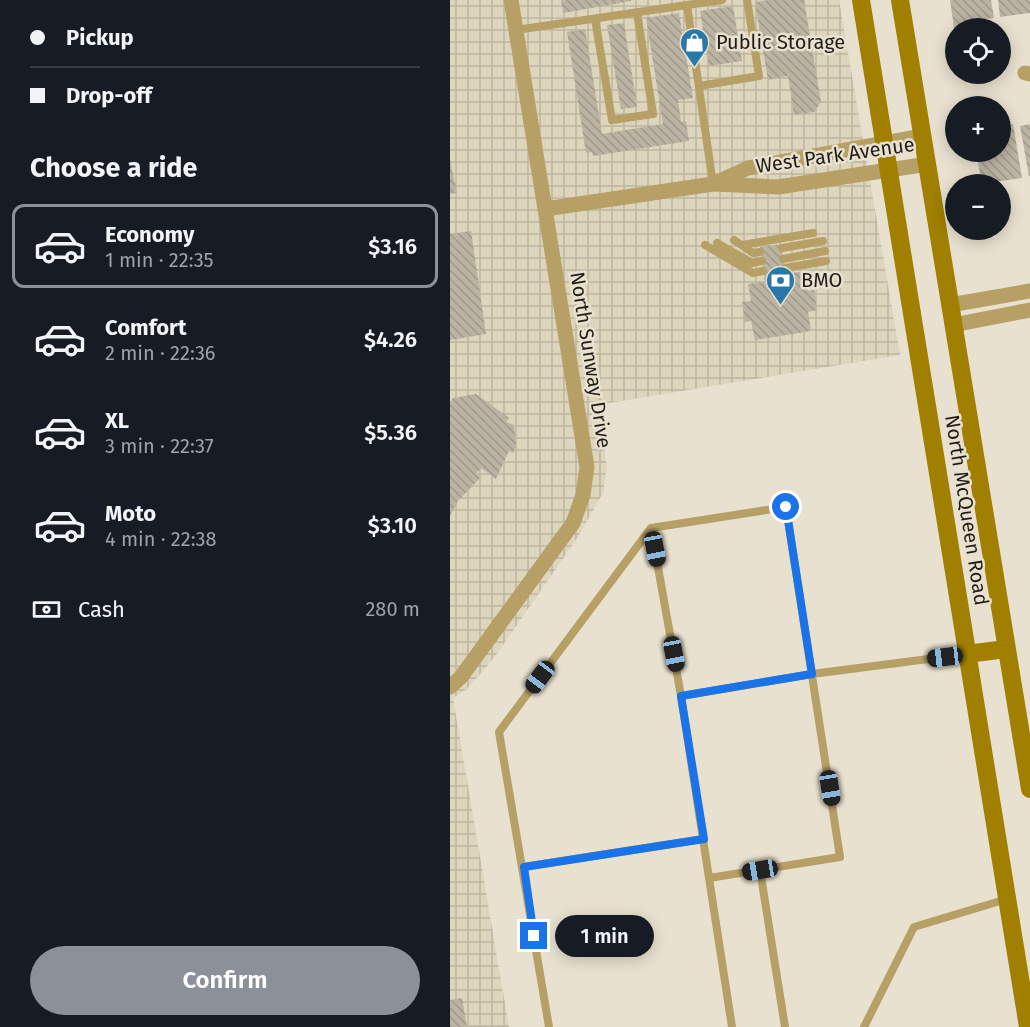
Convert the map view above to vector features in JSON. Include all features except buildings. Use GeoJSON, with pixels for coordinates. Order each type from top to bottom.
{"type":"FeatureCollection","features":[{"type":"Feature","properties":{"kind":"main road","name":"North McQueen Road"},"geometry":{"type":"LineString","coordinates":[[861,0],[1028,1027]]}},
{"type":"Feature","properties":{"kind":"main road","name":"North McQueen Road"},"geometry":{"type":"LineString","coordinates":[[900,0],[1030,789]]}},
{"type":"Feature","properties":{"kind":"main road"},"geometry":{"type":"LineString","coordinates":[[967,654],[1006,649]]}},
{"type":"Feature","properties":{"kind":"street","name":"North Sunway Drive"},"geometry":{"type":"LineString","coordinates":[[450,687],[461,677],[573,523],[583,495],[588,467],[511,0]]}},
{"type":"Feature","properties":{"kind":"street","name":"West Park Avenue"},"geometry":{"type":"LineString","coordinates":[[713,184],[748,168],[923,136]]}},
{"type":"Feature","properties":{"kind":"street","name":"West Park Avenue"},"geometry":{"type":"LineString","coordinates":[[545,209],[713,184],[778,187],[928,164]]}},
{"type":"Feature","properties":{"kind":"street"},"geometry":{"type":"LineString","coordinates":[[950,305],[1028,291],[1029,311],[953,325]]}},
{"type":"Feature","properties":{"kind":"lane"},"geometry":{"type":"LineString","coordinates":[[516,30],[722,0]]}},
{"type":"Feature","properties":{"kind":"lane"},"geometry":{"type":"LineString","coordinates":[[699,86],[759,76],[747,0]]}},
{"type":"Feature","properties":{"kind":"lane"},"geometry":{"type":"LineString","coordinates":[[687,6],[713,184]]}},
{"type":"Feature","properties":{"kind":"lane"},"geometry":{"type":"LineString","coordinates":[[595,19],[612,120],[653,114],[637,13]]}},
{"type":"Feature","properties":{"kind":"lane"},"geometry":{"type":"LineString","coordinates":[[742,245],[813,233]]}},
{"type":"Feature","properties":{"kind":"lane"},"geometry":{"type":"LineString","coordinates":[[734,240],[753,253],[760,252]]}},
{"type":"Feature","properties":{"kind":"lane"},"geometry":{"type":"LineString","coordinates":[[782,248],[823,240]]}},
{"type":"Feature","properties":{"kind":"lane"},"geometry":{"type":"LineString","coordinates":[[717,243],[752,263],[762,261]]}},
{"type":"Feature","properties":{"kind":"lane"},"geometry":{"type":"LineString","coordinates":[[705,245],[753,273],[763,271]]}},
{"type":"Feature","properties":{"kind":"lane"},"geometry":{"type":"LineString","coordinates":[[783,259],[825,251]]}},
{"type":"Feature","properties":{"kind":"lane"},"geometry":{"type":"LineString","coordinates":[[785,268],[826,261]]}},
{"type":"Feature","properties":{"kind":"lane"},"geometry":{"type":"LineString","coordinates":[[549,1027],[524,867],[499,732],[651,528],[786,507],[840,856],[709,878]]}},
{"type":"Feature","properties":{"kind":"lane"},"geometry":{"type":"LineString","coordinates":[[651,528],[681,696],[732,1027]]}},
{"type":"Feature","properties":{"kind":"lane"},"geometry":{"type":"LineString","coordinates":[[681,696],[812,674],[967,654]]}},
{"type":"Feature","properties":{"kind":"lane"},"geometry":{"type":"LineString","coordinates":[[524,867],[704,839]]}},
{"type":"Feature","properties":{"kind":"lane"},"geometry":{"type":"LineString","coordinates":[[760,870],[785,1027]]}},
{"type":"Feature","properties":{"kind":"lane"},"geometry":{"type":"LineString","coordinates":[[864,1027],[914,927],[1007,899]]}},
{"type":"Feature","properties":{"kind":"shaded area"},"geometry":{"type":"Polygon","coordinates":[[[450,0],[839,0],[900,355],[597,405],[607,466],[603,493],[576,540],[494,658],[467,689],[453,698],[509,1027],[450,1027],[450,0]]]}},
{"type":"Feature","properties":{"kind":"place","name":"Public Storage"},"geometry":{"type":"Point","coordinates":[695,68]}},
{"type":"Feature","properties":{"kind":"place","name":"BMO"},"geometry":{"type":"Point","coordinates":[780,306]}},
{"type":"Feature","properties":{"kind":"route"},"geometry":{"type":"LineString","coordinates":[[534,936],[524,867],[704,839],[681,696],[812,674],[786,507]]}}]}
